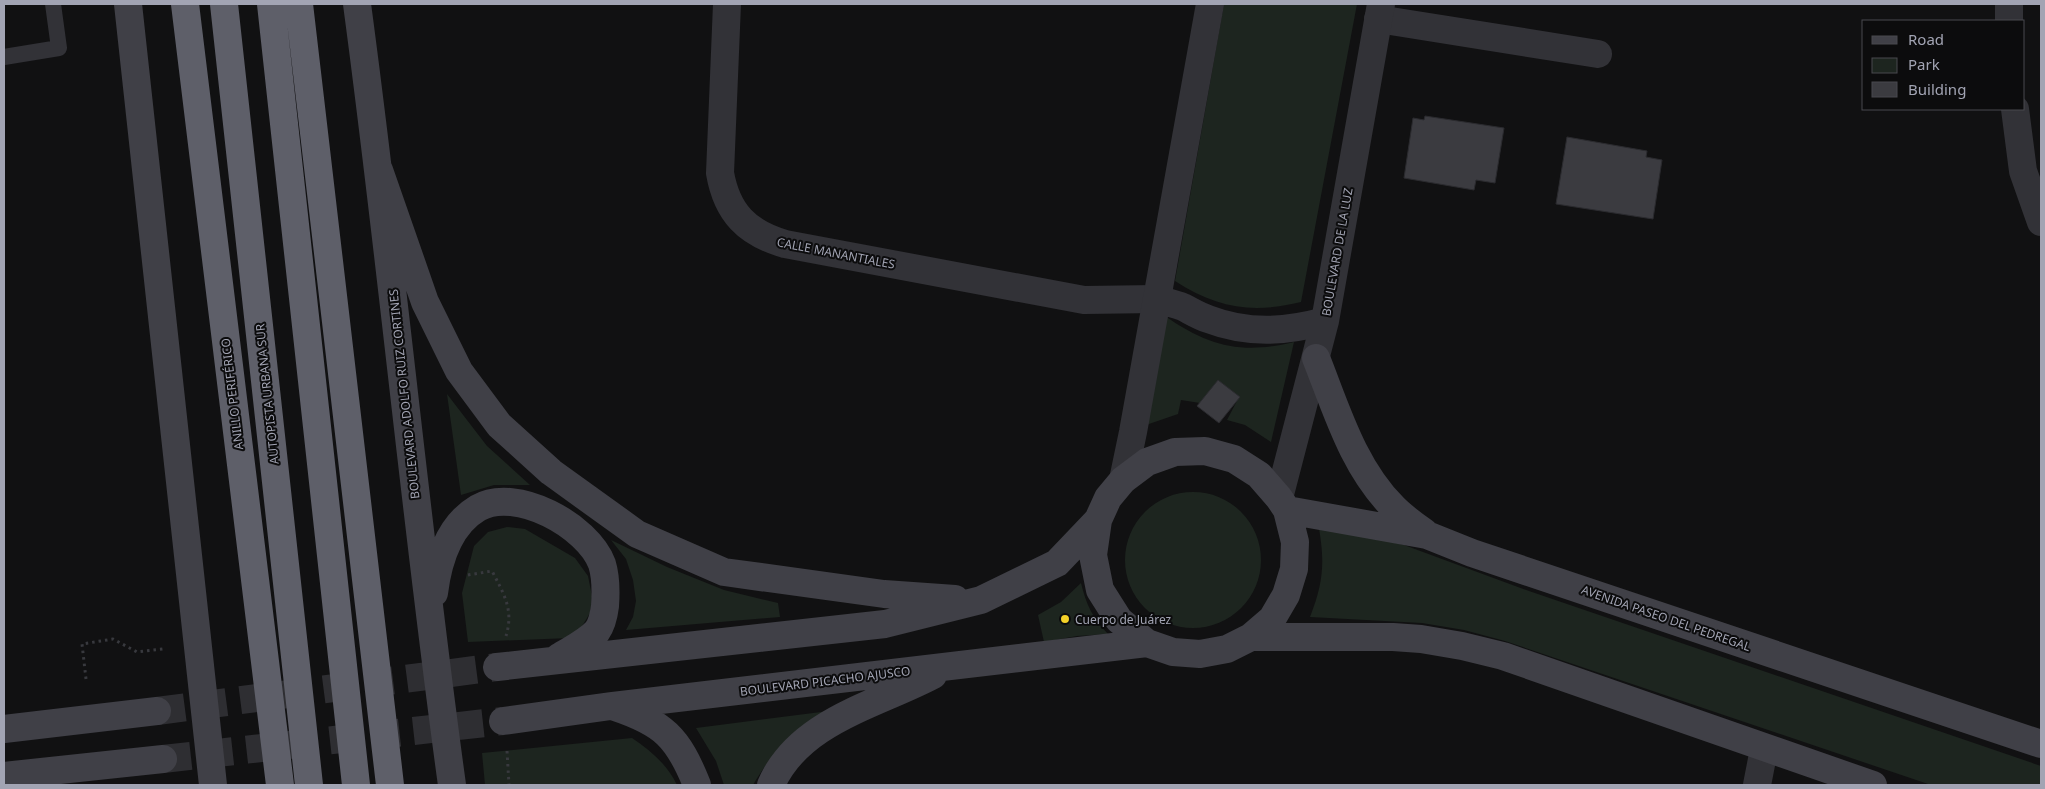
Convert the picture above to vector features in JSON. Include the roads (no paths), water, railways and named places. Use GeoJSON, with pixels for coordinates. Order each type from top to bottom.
{"type":"FeatureCollection","features":[{"type":"Feature","properties":{"kind":"highway","name":"ANILLO PERIFÉRICO"},"geometry":{"type":"LineString","coordinates":[[185,4],[280,785]]}},
{"type":"Feature","properties":{"kind":"highway","name":"AUTOPISTA URBANA SUR"},"geometry":{"type":"LineString","coordinates":[[224,4],[310,785]]}},
{"type":"Feature","properties":{"kind":"highway"},"geometry":{"type":"LineString","coordinates":[[271,4],[356,785]]}},
{"type":"Feature","properties":{"kind":"highway"},"geometry":{"type":"LineString","coordinates":[[299,4],[390,785]]}},
{"type":"Feature","properties":{"kind":"main road","name":"BOULEVARD ADOLFO RUIZ CORTINES"},"geometry":{"type":"LineString","coordinates":[[357,4],[379,170],[431,636],[452,785]]}},
{"type":"Feature","properties":{"kind":"main road"},"geometry":{"type":"LineString","coordinates":[[127,7],[213,785]]}},
{"type":"Feature","properties":{"kind":"main road"},"geometry":{"type":"LineString","coordinates":[[379,170],[425,302],[459,371],[499,425],[551,472],[621,523],[637,534],[724,572],[884,594],[981,600]]}},
{"type":"Feature","properties":{"kind":"main road"},"geometry":{"type":"LineString","coordinates":[[1316,358],[1352,450],[1370,480],[1394,509],[1427,535]]}},
{"type":"Feature","properties":{"kind":"main road"},"geometry":{"type":"LineString","coordinates":[[1205,451],[1234,459],[1260,475],[1283,504],[1295,542],[1294,569],[1286,595],[1272,618],[1252,636],[1227,649],[1200,654],[1173,652],[1147,643],[1119,620],[1100,590],[1093,555],[1098,520],[1108,498],[1123,480],[1147,462],[1175,452],[1205,451]]}},
{"type":"Feature","properties":{"kind":"main road"},"geometry":{"type":"LineString","coordinates":[[431,636],[431,610],[435,585],[441,558],[451,535],[463,520],[479,507],[499,501],[514,501],[555,516],[573,529],[590,546],[601,563],[606,586],[603,616],[597,630],[585,641],[554,660]]}},
{"type":"Feature","properties":{"kind":"main road","name":"AVENIDA PASEO DEL PEDREGAL"},"geometry":{"type":"LineString","coordinates":[[1283,504],[1427,535],[1472,553],[2041,744]]}},
{"type":"Feature","properties":{"kind":"main road"},"geometry":{"type":"LineString","coordinates":[[497,667],[885,624],[981,600],[1057,563],[1098,520]]}},
{"type":"Feature","properties":{"kind":"main road"},"geometry":{"type":"LineString","coordinates":[[1252,636],[1393,637],[1421,639],[1462,646],[1503,656],[1873,785]]}},
{"type":"Feature","properties":{"kind":"main road","name":"BOULEVARD PICACHO AJUSCO"},"geometry":{"type":"LineString","coordinates":[[505,732],[611,706],[1147,643]]}},
{"type":"Feature","properties":{"kind":"main road"},"geometry":{"type":"LineString","coordinates":[[771,785],[786,773],[806,741],[837,719],[951,666]]}},
{"type":"Feature","properties":{"kind":"main road"},"geometry":{"type":"LineString","coordinates":[[611,706],[641,716],[656,724],[680,750],[697,785]]}},
{"type":"Feature","properties":{"kind":"main road"},"geometry":{"type":"LineString","coordinates":[[4,729],[157,712]]}},
{"type":"Feature","properties":{"kind":"main road"},"geometry":{"type":"LineString","coordinates":[[4,776],[163,759]]}},
{"type":"Feature","properties":{"kind":"street","name":"CALLE MANANTIALES"},"geometry":{"type":"LineString","coordinates":[[727,4],[720,174],[723,190],[730,206],[752,231],[768,239],[785,244],[1084,300],[1158,299],[1181,306],[1207,319],[1233,327],[1256,331],[1287,330],[1325,321]]}},
{"type":"Feature","properties":{"kind":"street"},"geometry":{"type":"LineString","coordinates":[[1123,480],[1158,299],[1210,4]]}},
{"type":"Feature","properties":{"kind":"street"},"geometry":{"type":"LineString","coordinates":[[2009,4],[2009,20]]}},
{"type":"Feature","properties":{"kind":"street"},"geometry":{"type":"LineString","coordinates":[[1379,11],[1598,54]]}},
{"type":"Feature","properties":{"kind":"street","name":"BOULEVARD DE LA LUZ"},"geometry":{"type":"LineString","coordinates":[[1283,504],[1325,321],[1379,11]]}},
{"type":"Feature","properties":{"kind":"street"},"geometry":{"type":"LineString","coordinates":[[2015,110],[2032,174],[2041,222]]}},
{"type":"Feature","properties":{"kind":"street"},"geometry":{"type":"LineString","coordinates":[[1757,785],[1764,748]]}},
{"type":"Feature","properties":{"kind":"lane"},"geometry":{"type":"LineString","coordinates":[[4,57],[60,48],[53,4]]}},
{"type":"Feature","properties":{"kind":"tunnel"},"geometry":{"type":"LineString","coordinates":[[157,711],[497,667]]}},
{"type":"Feature","properties":{"kind":"tunnel"},"geometry":{"type":"LineString","coordinates":[[163,759],[503,721]]}},
{"type":"Feature","properties":{"kind":"place","name":"Cuerpo de Juárez"},"geometry":{"type":"Point","coordinates":[1065,619]}}]}
